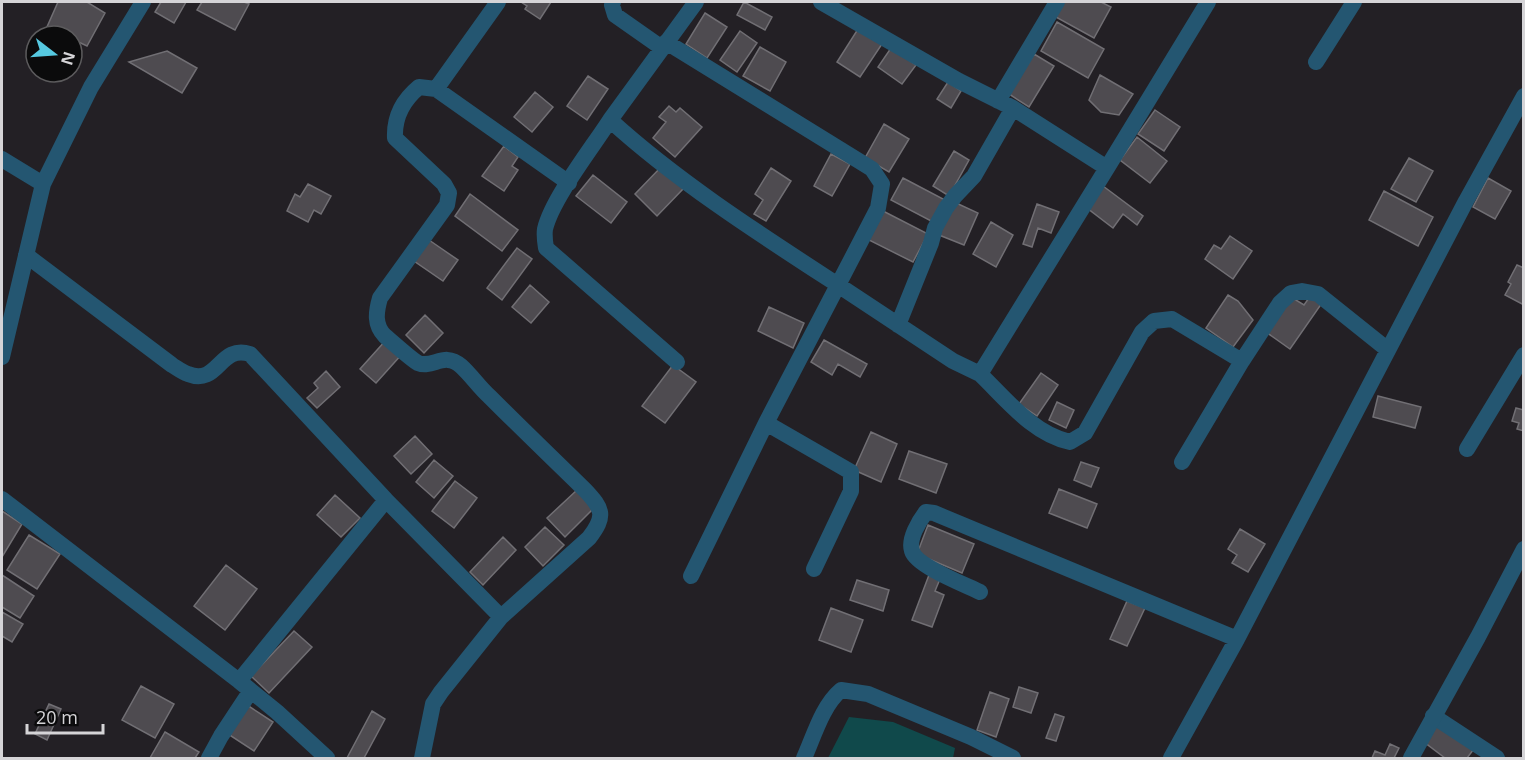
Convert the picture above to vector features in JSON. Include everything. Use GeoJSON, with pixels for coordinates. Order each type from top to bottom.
{"type":"FeatureCollection","features":[{"type":"Feature","properties":{"kind":"street"},"geometry":{"type":"LineString","coordinates":[[2,357],[43,184],[91,87],[143,2]]}},
{"type":"Feature","properties":{"kind":"street"},"geometry":{"type":"LineString","coordinates":[[435,89],[498,2]]}},
{"type":"Feature","properties":{"kind":"street"},"geometry":{"type":"LineString","coordinates":[[613,2],[615,15],[854,157],[872,169],[882,184],[878,208],[766,423],[691,576]]}},
{"type":"Feature","properties":{"kind":"street"},"geometry":{"type":"LineString","coordinates":[[677,362],[546,248],[544,240],[546,228],[557,202],[569,183],[610,120],[696,2]]}},
{"type":"Feature","properties":{"kind":"street"},"geometry":{"type":"LineString","coordinates":[[820,2],[1005,105],[1107,168]]}},
{"type":"Feature","properties":{"kind":"street"},"geometry":{"type":"LineString","coordinates":[[898,325],[935,228],[955,196],[974,176],[1005,105],[1057,2]]}},
{"type":"Feature","properties":{"kind":"street"},"geometry":{"type":"LineString","coordinates":[[980,374],[1208,2]]}},
{"type":"Feature","properties":{"kind":"street"},"geometry":{"type":"LineString","coordinates":[[1316,62],[1354,2]]}},
{"type":"Feature","properties":{"kind":"street"},"geometry":{"type":"LineString","coordinates":[[422,759],[433,704],[501,617],[589,538],[597,528],[601,512],[585,490],[460,365],[441,359],[431,364],[418,363],[384,335],[376,324],[376,310],[380,298],[447,205],[449,193],[444,184],[395,138],[394,126],[398,112],[409,95],[419,87],[435,89],[569,183]]}},
{"type":"Feature","properties":{"kind":"street"},"geometry":{"type":"LineString","coordinates":[[1171,759],[1237,639],[1524,96]]}},
{"type":"Feature","properties":{"kind":"street"},"geometry":{"type":"LineString","coordinates":[[610,120],[634,142],[752,229],[952,361],[980,374],[1034,426],[1055,439],[1070,442],[1085,433],[1142,332],[1154,321],[1172,319],[1242,361]]}},
{"type":"Feature","properties":{"kind":"street"},"geometry":{"type":"LineString","coordinates":[[2,159],[43,184]]}},
{"type":"Feature","properties":{"kind":"street"},"geometry":{"type":"LineString","coordinates":[[26,255],[172,365],[188,374],[205,375],[235,352],[250,354],[386,500],[501,617]]}},
{"type":"Feature","properties":{"kind":"street"},"geometry":{"type":"LineString","coordinates":[[1182,462],[1242,361],[1280,303],[1291,292],[1302,291],[1318,294],[1388,350]]}},
{"type":"Feature","properties":{"kind":"street"},"geometry":{"type":"LineString","coordinates":[[1467,449],[1524,355]]}},
{"type":"Feature","properties":{"kind":"street"},"geometry":{"type":"LineString","coordinates":[[766,423],[851,472],[851,491],[814,569]]}},
{"type":"Feature","properties":{"kind":"street"},"geometry":{"type":"LineString","coordinates":[[2,499],[245,686],[277,712],[327,759]]}},
{"type":"Feature","properties":{"kind":"street"},"geometry":{"type":"LineString","coordinates":[[209,759],[245,686],[386,500]]}},
{"type":"Feature","properties":{"kind":"street"},"geometry":{"type":"LineString","coordinates":[[980,592],[936,571],[917,559],[912,551],[912,538],[926,512],[934,513],[1237,639]]}},
{"type":"Feature","properties":{"kind":"street"},"geometry":{"type":"LineString","coordinates":[[1411,759],[1432,716],[1478,637],[1524,549]]}},
{"type":"Feature","properties":{"kind":"street"},"geometry":{"type":"LineString","coordinates":[[804,759],[827,706],[842,690],[867,694],[972,737],[1013,759]]}},
{"type":"Feature","properties":{"kind":"street"},"geometry":{"type":"LineString","coordinates":[[1432,716],[1497,759]]}},
{"type":"Feature","properties":{"kind":"water"},"geometry":{"type":"Polygon","coordinates":[[[849,717],[893,722],[955,748],[953,758],[828,758],[849,717]]]}},
{"type":"Feature","properties":{"kind":"building"},"geometry":{"type":"Polygon","coordinates":[[[58,2],[87,2],[105,13],[87,46],[84,45],[84,24],[48,24],[58,2]]]}},
{"type":"Feature","properties":{"kind":"building"},"geometry":{"type":"Polygon","coordinates":[[[161,2],[186,2],[174,23],[155,12],[161,2]]]}},
{"type":"Feature","properties":{"kind":"building"},"geometry":{"type":"Polygon","coordinates":[[[202,2],[249,4],[235,30],[197,10],[202,2]]]}},
{"type":"Feature","properties":{"kind":"building"},"geometry":{"type":"Polygon","coordinates":[[[521,2],[551,2],[540,19],[525,9],[527,6],[521,2]]]}},
{"type":"Feature","properties":{"kind":"building"},"geometry":{"type":"Polygon","coordinates":[[[744,2],[772,17],[765,30],[737,15],[744,2]]]}},
{"type":"Feature","properties":{"kind":"building"},"geometry":{"type":"Polygon","coordinates":[[[1062,2],[1101,2],[1111,7],[1094,38],[1054,16],[1062,2]]]}},
{"type":"Feature","properties":{"kind":"building"},"geometry":{"type":"Polygon","coordinates":[[[705,13],[727,27],[707,58],[686,44],[705,13]]]}},
{"type":"Feature","properties":{"kind":"building"},"geometry":{"type":"Polygon","coordinates":[[[1057,22],[1104,49],[1088,78],[1041,51],[1057,22]]]}},
{"type":"Feature","properties":{"kind":"building"},"geometry":{"type":"Polygon","coordinates":[[[858,29],[882,44],[860,77],[837,62],[858,29]]]}},
{"type":"Feature","properties":{"kind":"building"},"geometry":{"type":"Polygon","coordinates":[[[740,31],[757,43],[737,72],[720,60],[740,31]]]}},
{"type":"Feature","properties":{"kind":"building"},"geometry":{"type":"Polygon","coordinates":[[[760,47],[786,62],[770,91],[743,76],[760,47]]]}},
{"type":"Feature","properties":{"kind":"building"},"geometry":{"type":"Polygon","coordinates":[[[891,48],[916,65],[902,84],[878,67],[891,48]]]}},
{"type":"Feature","properties":{"kind":"building"},"geometry":{"type":"Polygon","coordinates":[[[167,51],[197,68],[182,93],[129,62],[167,51]]]}},
{"type":"Feature","properties":{"kind":"building"},"geometry":{"type":"Polygon","coordinates":[[[1034,54],[1054,66],[1029,107],[1009,94],[1034,54]]]}},
{"type":"Feature","properties":{"kind":"building"},"geometry":{"type":"Polygon","coordinates":[[[1100,75],[1133,94],[1119,115],[1101,112],[1089,100],[1100,75]]]}},
{"type":"Feature","properties":{"kind":"building"},"geometry":{"type":"Polygon","coordinates":[[[588,76],[608,89],[587,120],[567,106],[588,76]]]}},
{"type":"Feature","properties":{"kind":"building"},"geometry":{"type":"Polygon","coordinates":[[[948,82],[961,91],[951,108],[937,99],[948,82]]]}},
{"type":"Feature","properties":{"kind":"building"},"geometry":{"type":"Polygon","coordinates":[[[535,92],[553,107],[532,132],[514,117],[535,92]]]}},
{"type":"Feature","properties":{"kind":"building"},"geometry":{"type":"Polygon","coordinates":[[[669,106],[676,112],[680,108],[702,127],[675,157],[653,138],[666,122],[659,117],[669,106]]]}},
{"type":"Feature","properties":{"kind":"building"},"geometry":{"type":"Polygon","coordinates":[[[1155,110],[1180,127],[1164,151],[1138,134],[1155,110]]]}},
{"type":"Feature","properties":{"kind":"building"},"geometry":{"type":"Polygon","coordinates":[[[884,124],[909,139],[889,172],[865,158],[884,124]]]}},
{"type":"Feature","properties":{"kind":"building"},"geometry":{"type":"Polygon","coordinates":[[[1137,137],[1167,161],[1150,183],[1120,160],[1137,137]]]}},
{"type":"Feature","properties":{"kind":"building"},"geometry":{"type":"Polygon","coordinates":[[[504,146],[518,157],[512,166],[518,170],[504,191],[482,176],[504,146]]]}},
{"type":"Feature","properties":{"kind":"building"},"geometry":{"type":"Polygon","coordinates":[[[954,151],[969,160],[949,196],[933,186],[954,151]]]}},
{"type":"Feature","properties":{"kind":"building"},"geometry":{"type":"Polygon","coordinates":[[[831,154],[850,164],[832,196],[814,186],[831,154]]]}},
{"type":"Feature","properties":{"kind":"building"},"geometry":{"type":"Polygon","coordinates":[[[1409,158],[1433,171],[1416,202],[1391,189],[1409,158]]]}},
{"type":"Feature","properties":{"kind":"building"},"geometry":{"type":"Polygon","coordinates":[[[662,166],[684,188],[657,216],[635,194],[662,166]]]}},
{"type":"Feature","properties":{"kind":"building"},"geometry":{"type":"Polygon","coordinates":[[[771,168],[791,181],[766,221],[754,214],[763,200],[755,194],[771,168]]]}},
{"type":"Feature","properties":{"kind":"building"},"geometry":{"type":"Polygon","coordinates":[[[593,175],[627,202],[611,223],[576,196],[593,175]]]}},
{"type":"Feature","properties":{"kind":"building"},"geometry":{"type":"Polygon","coordinates":[[[903,178],[945,200],[933,222],[891,200],[903,178]]]}},
{"type":"Feature","properties":{"kind":"building"},"geometry":{"type":"Polygon","coordinates":[[[1488,178],[1511,191],[1495,219],[1473,207],[1488,178]]]}},
{"type":"Feature","properties":{"kind":"building"},"geometry":{"type":"Polygon","coordinates":[[[308,184],[331,196],[321,214],[314,210],[308,222],[287,211],[295,194],[300,197],[308,184]]]}},
{"type":"Feature","properties":{"kind":"building"},"geometry":{"type":"Polygon","coordinates":[[[1103,186],[1143,216],[1137,225],[1123,214],[1113,228],[1087,208],[1103,186]]]}},
{"type":"Feature","properties":{"kind":"building"},"geometry":{"type":"Polygon","coordinates":[[[1384,191],[1433,217],[1418,246],[1369,220],[1384,191]]]}},
{"type":"Feature","properties":{"kind":"building"},"geometry":{"type":"Polygon","coordinates":[[[470,194],[518,230],[502,251],[455,216],[470,194]]]}},
{"type":"Feature","properties":{"kind":"building"},"geometry":{"type":"Polygon","coordinates":[[[954,202],[978,213],[964,245],[939,235],[954,202]]]}},
{"type":"Feature","properties":{"kind":"building"},"geometry":{"type":"Polygon","coordinates":[[[1037,204],[1059,212],[1051,233],[1038,228],[1032,247],[1023,244],[1037,204]]]}},
{"type":"Feature","properties":{"kind":"building"},"geometry":{"type":"Polygon","coordinates":[[[883,211],[928,234],[913,262],[867,239],[883,211]]]}},
{"type":"Feature","properties":{"kind":"building"},"geometry":{"type":"Polygon","coordinates":[[[991,222],[1013,235],[996,267],[973,254],[991,222]]]}},
{"type":"Feature","properties":{"kind":"building"},"geometry":{"type":"Polygon","coordinates":[[[1230,236],[1252,251],[1233,279],[1205,259],[1214,245],[1221,249],[1230,236]]]}},
{"type":"Feature","properties":{"kind":"building"},"geometry":{"type":"Polygon","coordinates":[[[429,240],[458,260],[443,281],[414,261],[429,240]]]}},
{"type":"Feature","properties":{"kind":"building"},"geometry":{"type":"Polygon","coordinates":[[[517,248],[532,259],[502,300],[487,288],[517,248]]]}},
{"type":"Feature","properties":{"kind":"building"},"geometry":{"type":"Polygon","coordinates":[[[1517,265],[1524,268],[1524,305],[1505,295],[1511,284],[1508,282],[1517,265]]]}},
{"type":"Feature","properties":{"kind":"building"},"geometry":{"type":"Polygon","coordinates":[[[530,285],[549,302],[531,323],[512,307],[530,285]]]}},
{"type":"Feature","properties":{"kind":"building"},"geometry":{"type":"Polygon","coordinates":[[[1228,295],[1238,301],[1253,320],[1233,347],[1206,328],[1228,295]]]}},
{"type":"Feature","properties":{"kind":"building"},"geometry":{"type":"Polygon","coordinates":[[[1311,295],[1322,303],[1290,349],[1266,332],[1291,297],[1304,305],[1311,295]]]}},
{"type":"Feature","properties":{"kind":"building"},"geometry":{"type":"Polygon","coordinates":[[[769,307],[804,323],[793,348],[758,331],[769,307]]]}},
{"type":"Feature","properties":{"kind":"building"},"geometry":{"type":"Polygon","coordinates":[[[425,315],[443,333],[424,353],[406,335],[425,315]]]}},
{"type":"Feature","properties":{"kind":"building"},"geometry":{"type":"Polygon","coordinates":[[[386,340],[402,354],[376,383],[360,369],[386,340]]]}},
{"type":"Feature","properties":{"kind":"building"},"geometry":{"type":"Polygon","coordinates":[[[824,340],[867,364],[860,377],[838,364],[832,375],[811,362],[824,340]]]}},
{"type":"Feature","properties":{"kind":"building"},"geometry":{"type":"Polygon","coordinates":[[[673,365],[696,382],[665,423],[642,406],[673,365]]]}},
{"type":"Feature","properties":{"kind":"building"},"geometry":{"type":"Polygon","coordinates":[[[326,371],[340,387],[317,408],[307,398],[318,388],[314,383],[326,371]]]}},
{"type":"Feature","properties":{"kind":"building"},"geometry":{"type":"Polygon","coordinates":[[[1041,373],[1058,385],[1037,416],[1019,404],[1041,373]]]}},
{"type":"Feature","properties":{"kind":"building"},"geometry":{"type":"Polygon","coordinates":[[[1378,396],[1421,407],[1415,428],[1373,417],[1378,396]]]}},
{"type":"Feature","properties":{"kind":"building"},"geometry":{"type":"Polygon","coordinates":[[[1057,402],[1074,410],[1066,428],[1049,420],[1057,402]]]}},
{"type":"Feature","properties":{"kind":"building"},"geometry":{"type":"Polygon","coordinates":[[[1516,408],[1524,410],[1524,431],[1517,429],[1519,423],[1512,421],[1516,408]]]}},
{"type":"Feature","properties":{"kind":"building"},"geometry":{"type":"Polygon","coordinates":[[[871,432],[897,444],[881,482],[854,470],[871,432]]]}},
{"type":"Feature","properties":{"kind":"building"},"geometry":{"type":"Polygon","coordinates":[[[415,436],[432,454],[411,474],[394,456],[415,436]]]}},
{"type":"Feature","properties":{"kind":"building"},"geometry":{"type":"Polygon","coordinates":[[[909,451],[947,464],[936,493],[899,479],[909,451]]]}},
{"type":"Feature","properties":{"kind":"building"},"geometry":{"type":"Polygon","coordinates":[[[434,460],[453,476],[434,498],[416,482],[434,460]]]}},
{"type":"Feature","properties":{"kind":"building"},"geometry":{"type":"Polygon","coordinates":[[[1081,462],[1099,468],[1091,487],[1074,480],[1081,462]]]}},
{"type":"Feature","properties":{"kind":"building"},"geometry":{"type":"Polygon","coordinates":[[[455,481],[477,498],[454,528],[432,511],[455,481]]]}},
{"type":"Feature","properties":{"kind":"building"},"geometry":{"type":"Polygon","coordinates":[[[1059,489],[1097,504],[1087,528],[1049,513],[1059,489]]]}},
{"type":"Feature","properties":{"kind":"building"},"geometry":{"type":"Polygon","coordinates":[[[577,490],[594,508],[565,537],[547,518],[577,490]]]}},
{"type":"Feature","properties":{"kind":"building"},"geometry":{"type":"Polygon","coordinates":[[[335,495],[360,518],[341,537],[317,515],[335,495]]]}},
{"type":"Feature","properties":{"kind":"building"},"geometry":{"type":"Polygon","coordinates":[[[2,511],[22,524],[2,557],[2,511]]]}},
{"type":"Feature","properties":{"kind":"building"},"geometry":{"type":"Polygon","coordinates":[[[928,525],[974,544],[962,573],[917,554],[928,525]]]}},
{"type":"Feature","properties":{"kind":"building"},"geometry":{"type":"Polygon","coordinates":[[[545,527],[564,545],[543,566],[525,547],[545,527]]]}},
{"type":"Feature","properties":{"kind":"building"},"geometry":{"type":"Polygon","coordinates":[[[1240,529],[1265,544],[1248,572],[1232,563],[1237,555],[1228,549],[1240,529]]]}},
{"type":"Feature","properties":{"kind":"building"},"geometry":{"type":"Polygon","coordinates":[[[29,535],[60,554],[37,589],[7,570],[29,535]]]}},
{"type":"Feature","properties":{"kind":"building"},"geometry":{"type":"Polygon","coordinates":[[[503,537],[516,550],[483,585],[470,572],[503,537]]]}},
{"type":"Feature","properties":{"kind":"building"},"geometry":{"type":"Polygon","coordinates":[[[226,565],[257,589],[225,630],[194,606],[226,565]]]}},
{"type":"Feature","properties":{"kind":"building"},"geometry":{"type":"Polygon","coordinates":[[[2,575],[34,596],[20,618],[2,607],[2,575]]]}},
{"type":"Feature","properties":{"kind":"building"},"geometry":{"type":"Polygon","coordinates":[[[929,575],[940,579],[935,591],[944,595],[932,627],[912,620],[929,575]]]}},
{"type":"Feature","properties":{"kind":"building"},"geometry":{"type":"Polygon","coordinates":[[[857,580],[889,590],[883,611],[850,600],[857,580]]]}},
{"type":"Feature","properties":{"kind":"building"},"geometry":{"type":"Polygon","coordinates":[[[1127,601],[1145,608],[1127,646],[1110,639],[1127,601]]]}},
{"type":"Feature","properties":{"kind":"building"},"geometry":{"type":"Polygon","coordinates":[[[831,608],[863,620],[851,652],[819,640],[831,608]]]}},
{"type":"Feature","properties":{"kind":"building"},"geometry":{"type":"Polygon","coordinates":[[[2,612],[23,624],[12,642],[2,636],[2,612]]]}},
{"type":"Feature","properties":{"kind":"building"},"geometry":{"type":"Polygon","coordinates":[[[294,631],[312,647],[269,693],[251,676],[294,631]]]}},
{"type":"Feature","properties":{"kind":"building"},"geometry":{"type":"Polygon","coordinates":[[[141,686],[174,704],[155,738],[122,720],[141,686]]]}},
{"type":"Feature","properties":{"kind":"building"},"geometry":{"type":"Polygon","coordinates":[[[1019,687],[1038,693],[1031,713],[1013,707],[1019,687]]]}},
{"type":"Feature","properties":{"kind":"building"},"geometry":{"type":"Polygon","coordinates":[[[990,692],[1009,699],[996,737],[977,730],[990,692]]]}},
{"type":"Feature","properties":{"kind":"building"},"geometry":{"type":"Polygon","coordinates":[[[49,704],[61,709],[47,740],[35,734],[49,704]]]}},
{"type":"Feature","properties":{"kind":"building"},"geometry":{"type":"Polygon","coordinates":[[[247,705],[273,722],[254,751],[228,734],[247,705]]]}},
{"type":"Feature","properties":{"kind":"building"},"geometry":{"type":"Polygon","coordinates":[[[372,711],[385,719],[364,758],[347,758],[372,711]]]}},
{"type":"Feature","properties":{"kind":"building"},"geometry":{"type":"Polygon","coordinates":[[[1055,714],[1064,717],[1056,741],[1046,738],[1055,714]]]}},
{"type":"Feature","properties":{"kind":"building"},"geometry":{"type":"Polygon","coordinates":[[[1439,722],[1474,749],[1467,758],[1445,758],[1424,742],[1439,722]]]}},
{"type":"Feature","properties":{"kind":"building"},"geometry":{"type":"Polygon","coordinates":[[[165,732],[199,752],[195,758],[150,758],[165,732]]]}},
{"type":"Feature","properties":{"kind":"building"},"geometry":{"type":"Polygon","coordinates":[[[1390,744],[1399,748],[1394,758],[1372,758],[1375,751],[1385,755],[1390,744]]]}}]}
